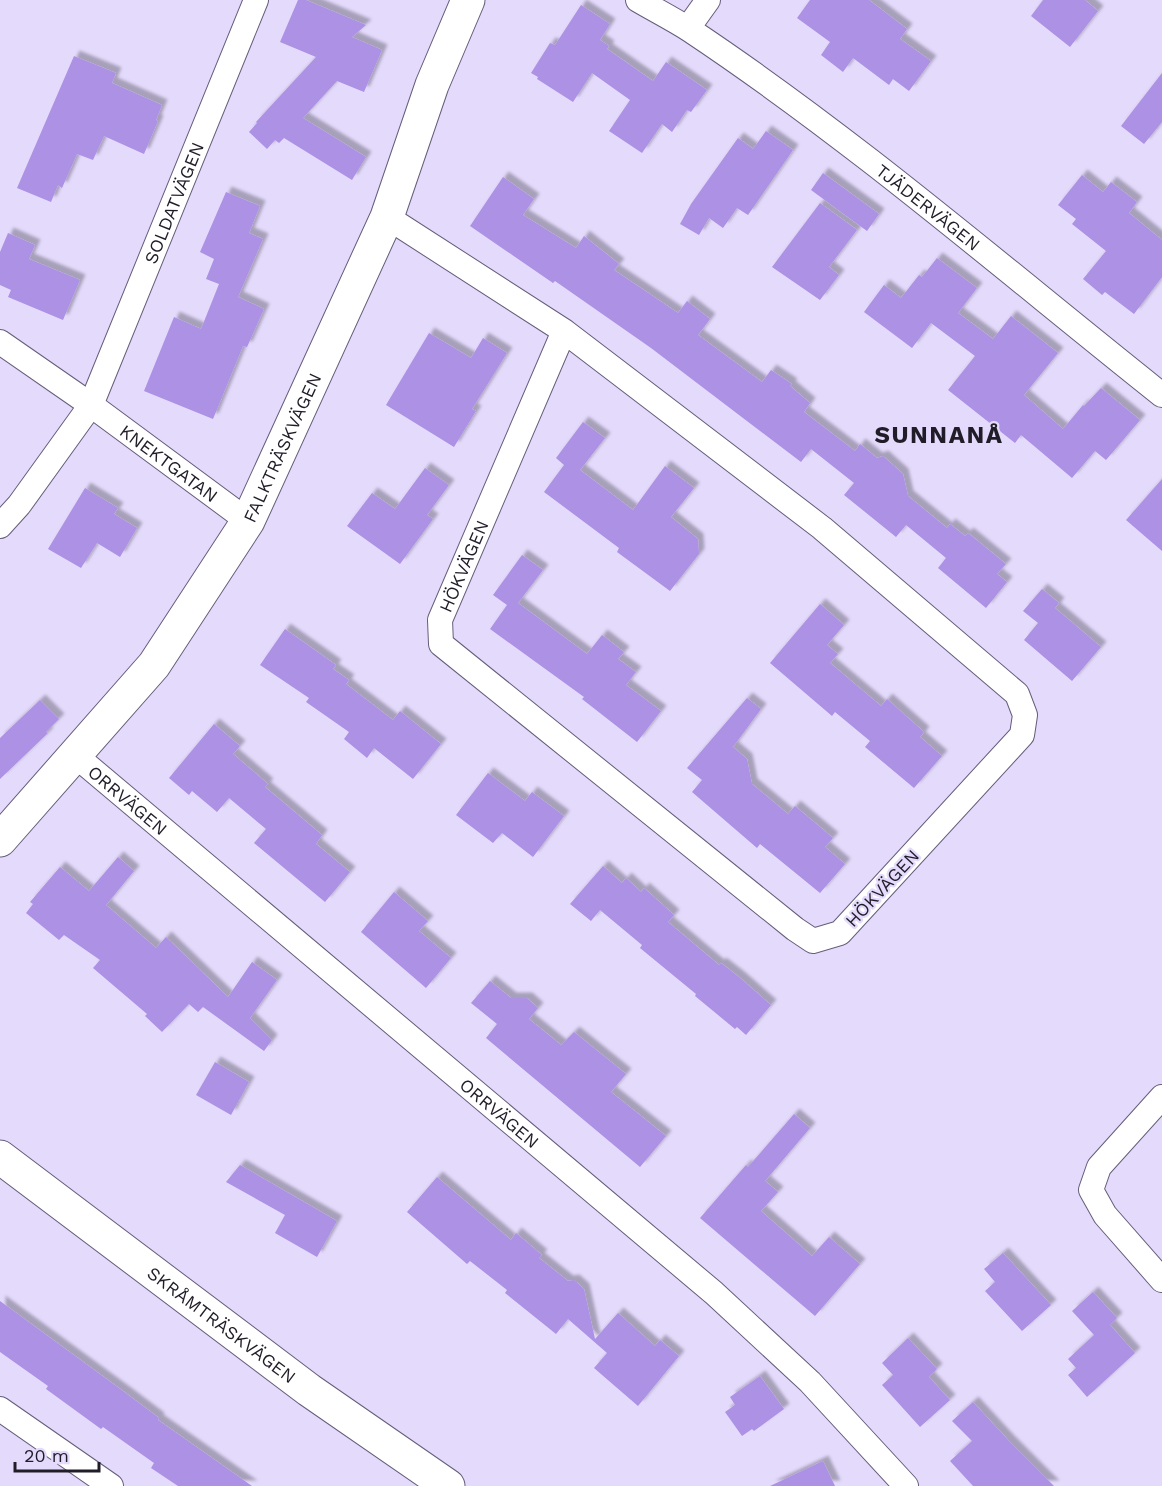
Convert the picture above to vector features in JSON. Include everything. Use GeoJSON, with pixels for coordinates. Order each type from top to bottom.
{"type":"FeatureCollection","features":[{"type":"Feature","properties":{"kind":"street","name":"SOLDATVÄGEN"},"geometry":{"type":"LineString","coordinates":[[91,405],[256,0]]}},
{"type":"Feature","properties":{"kind":"street","name":"FALKTRÄSKVÄGEN"},"geometry":{"type":"LineString","coordinates":[[0,840],[76,756],[154,664],[248,520],[387,216],[432,85],[468,0]]}},
{"type":"Feature","properties":{"kind":"street","name":"TJÄDERVÄGEN"},"geometry":{"type":"LineString","coordinates":[[638,0],[688,28],[804,112],[984,250],[1162,395]]}},
{"type":"Feature","properties":{"kind":"street"},"geometry":{"type":"LineString","coordinates":[[688,28],[708,0]]}},
{"type":"Feature","properties":{"kind":"street","name":"HÖKVÄGEN"},"geometry":{"type":"LineString","coordinates":[[387,216],[564,331],[822,528],[1017,694],[1025,715],[1022,735],[840,933],[813,941],[795,929],[441,644],[440,620],[564,331]]}},
{"type":"Feature","properties":{"kind":"street","name":"KNEKTGATAN"},"geometry":{"type":"LineString","coordinates":[[0,342],[91,405],[248,520]]}},
{"type":"Feature","properties":{"kind":"street"},"geometry":{"type":"LineString","coordinates":[[0,526],[19,505],[91,405]]}},
{"type":"Feature","properties":{"kind":"street","name":"ORRVÄGEN"},"geometry":{"type":"LineString","coordinates":[[76,756],[714,1293],[810,1382],[906,1486]]}},
{"type":"Feature","properties":{"kind":"street"},"geometry":{"type":"LineString","coordinates":[[1162,1097],[1099,1167],[1091,1190],[1105,1215],[1162,1280]]}},
{"type":"Feature","properties":{"kind":"street","name":"SKRÅMTRÄSKVÄGEN"},"geometry":{"type":"LineString","coordinates":[[0,1157],[309,1390],[448,1486]]}},
{"type":"Feature","properties":{"kind":"street"},"geometry":{"type":"LineString","coordinates":[[0,1409],[111,1486]]}},
{"type":"Feature","properties":{"kind":"building"},"geometry":{"type":"Polygon","coordinates":[[[298,0],[306,0],[366,25],[352,37],[382,50],[364,92],[337,81],[303,118],[366,157],[352,180],[284,138],[279,143],[275,140],[267,149],[249,132],[316,57],[280,42],[298,0]]]}},
{"type":"Feature","properties":{"kind":"building"},"geometry":{"type":"Polygon","coordinates":[[[810,0],[869,0],[907,29],[900,39],[931,61],[909,91],[893,79],[889,85],[853,58],[843,72],[821,55],[830,42],[797,18],[810,0]]]}},
{"type":"Feature","properties":{"kind":"building"},"geometry":{"type":"Polygon","coordinates":[[[1043,0],[1085,0],[1098,11],[1070,47],[1031,16],[1043,0]]]}},
{"type":"Feature","properties":{"kind":"building"},"geometry":{"type":"Polygon","coordinates":[[[581,5],[610,24],[600,40],[609,46],[607,49],[653,81],[666,62],[707,90],[691,112],[687,110],[672,132],[662,124],[642,153],[609,131],[630,100],[592,73],[573,102],[531,73],[550,43],[555,45],[581,5]]]}},
{"type":"Feature","properties":{"kind":"building"},"geometry":{"type":"Polygon","coordinates":[[[74,56],[116,73],[112,83],[162,105],[144,154],[104,136],[93,160],[77,154],[62,188],[58,185],[51,202],[17,188],[74,56]]]}},
{"type":"Feature","properties":{"kind":"building"},"geometry":{"type":"Polygon","coordinates":[[[1162,73],[1162,122],[1144,144],[1121,126],[1162,73]]]}},
{"type":"Feature","properties":{"kind":"building"},"geometry":{"type":"Polygon","coordinates":[[[766,131],[793,150],[748,215],[737,208],[723,228],[709,218],[699,235],[680,224],[691,204],[738,138],[753,149],[766,131]]]}},
{"type":"Feature","properties":{"kind":"building"},"geometry":{"type":"Polygon","coordinates":[[[823,173],[879,214],[867,231],[811,190],[823,173]]]}},
{"type":"Feature","properties":{"kind":"building"},"geometry":{"type":"Polygon","coordinates":[[[1082,175],[1103,192],[1111,182],[1137,202],[1129,213],[1162,240],[1162,277],[1134,314],[1105,292],[1102,295],[1083,279],[1106,251],[1072,224],[1076,219],[1058,205],[1082,175]]]}},
{"type":"Feature","properties":{"kind":"building"},"geometry":{"type":"Polygon","coordinates":[[[503,177],[534,199],[523,215],[576,248],[584,236],[619,264],[614,270],[678,313],[687,301],[710,319],[698,335],[762,382],[771,370],[792,384],[790,386],[810,403],[804,412],[855,451],[860,444],[877,458],[883,456],[903,474],[908,496],[947,528],[950,524],[965,536],[968,533],[1006,564],[997,574],[1007,582],[986,608],[938,568],[946,558],[906,525],[896,537],[844,495],[854,483],[811,449],[801,462],[651,348],[555,281],[553,283],[470,226],[503,177]]]}},
{"type":"Feature","properties":{"kind":"building"},"geometry":{"type":"Polygon","coordinates":[[[226,192],[260,206],[249,233],[263,239],[238,297],[264,309],[247,347],[243,346],[213,419],[144,391],[174,317],[201,329],[219,284],[206,279],[214,259],[200,252],[226,192]]]}},
{"type":"Feature","properties":{"kind":"building"},"geometry":{"type":"Polygon","coordinates":[[[820,203],[857,230],[829,267],[839,275],[820,300],[772,267],[820,203]]]}},
{"type":"Feature","properties":{"kind":"building"},"geometry":{"type":"Polygon","coordinates":[[[8,233],[35,245],[29,259],[80,280],[63,320],[8,297],[11,290],[0,285],[0,252],[8,233]]]}},
{"type":"Feature","properties":{"kind":"building"},"geometry":{"type":"Polygon","coordinates":[[[937,258],[977,288],[958,313],[993,339],[1011,316],[1058,353],[1024,395],[1063,429],[1101,388],[1140,420],[1106,460],[1095,451],[1072,478],[1021,435],[1015,443],[948,390],[975,356],[931,323],[912,348],[864,312],[884,285],[901,298],[919,275],[922,277],[937,258]]]}},
{"type":"Feature","properties":{"kind":"building"},"geometry":{"type":"Polygon","coordinates":[[[429,333],[471,358],[483,338],[507,353],[472,409],[476,411],[454,447],[386,405],[429,333]]]}},
{"type":"Feature","properties":{"kind":"building"},"geometry":{"type":"Polygon","coordinates":[[[583,422],[605,438],[580,470],[633,510],[665,466],[694,488],[671,517],[698,539],[699,554],[670,591],[617,552],[619,548],[544,492],[564,465],[556,458],[583,422]]]}},
{"type":"Feature","properties":{"kind":"building"},"geometry":{"type":"Polygon","coordinates":[[[425,468],[449,485],[427,515],[433,519],[400,564],[347,526],[372,493],[395,509],[425,468]]]}},
{"type":"Feature","properties":{"kind":"building"},"geometry":{"type":"Polygon","coordinates":[[[1162,479],[1162,551],[1126,520],[1162,479]]]}},
{"type":"Feature","properties":{"kind":"building"},"geometry":{"type":"Polygon","coordinates":[[[85,488],[118,508],[114,514],[137,528],[120,557],[97,543],[81,568],[48,549],[85,488]]]}},
{"type":"Feature","properties":{"kind":"building"},"geometry":{"type":"Polygon","coordinates":[[[522,555],[543,570],[518,603],[587,654],[602,635],[624,652],[618,659],[636,672],[626,685],[661,711],[637,742],[582,699],[584,697],[490,629],[507,605],[493,595],[522,555]]]}},
{"type":"Feature","properties":{"kind":"building"},"geometry":{"type":"Polygon","coordinates":[[[1042,589],[1059,603],[1055,608],[1101,647],[1072,681],[1024,640],[1038,623],[1023,611],[1042,589]]]}},
{"type":"Feature","properties":{"kind":"building"},"geometry":{"type":"Polygon","coordinates":[[[820,604],[844,625],[827,645],[838,654],[830,663],[881,706],[887,699],[924,732],[920,737],[942,756],[914,788],[865,747],[870,741],[835,712],[832,716],[770,663],[820,604]]]}},
{"type":"Feature","properties":{"kind":"building"},"geometry":{"type":"Polygon","coordinates":[[[285,629],[336,665],[333,669],[349,680],[346,684],[393,720],[400,711],[441,744],[413,779],[374,748],[367,758],[344,739],[349,732],[306,702],[309,698],[260,665],[285,629]]]}},
{"type":"Feature","properties":{"kind":"building"},"geometry":{"type":"Polygon","coordinates":[[[747,698],[761,709],[733,747],[747,759],[752,784],[788,814],[795,806],[833,838],[825,847],[845,864],[820,893],[760,844],[757,848],[692,792],[702,780],[687,768],[747,698]]]}},
{"type":"Feature","properties":{"kind":"building"},"geometry":{"type":"Polygon","coordinates":[[[40,700],[59,719],[46,732],[48,733],[0,779],[0,738],[40,700]]]}},
{"type":"Feature","properties":{"kind":"building"},"geometry":{"type":"Polygon","coordinates":[[[214,724],[240,746],[233,754],[268,784],[265,787],[322,835],[316,844],[350,872],[325,902],[254,843],[266,829],[229,798],[217,812],[192,791],[189,795],[169,778],[214,724]]]}},
{"type":"Feature","properties":{"kind":"building"},"geometry":{"type":"Polygon","coordinates":[[[488,773],[525,801],[532,792],[564,816],[533,857],[502,833],[493,843],[456,815],[488,773]]]}},
{"type":"Feature","properties":{"kind":"building"},"geometry":{"type":"Polygon","coordinates":[[[118,857],[134,871],[106,905],[156,948],[166,937],[228,997],[252,962],[277,980],[250,1018],[272,1040],[264,1051],[203,1007],[198,1012],[189,1004],[162,1032],[145,1016],[147,1014],[93,968],[100,960],[64,935],[59,940],[26,913],[33,904],[30,902],[60,867],[89,891],[118,857]]]}},
{"type":"Feature","properties":{"kind":"building"},"geometry":{"type":"Polygon","coordinates":[[[603,866],[622,883],[626,878],[641,892],[644,888],[674,915],[668,922],[771,1005],[746,1035],[737,1027],[735,1029],[695,996],[696,994],[640,948],[642,945],[600,910],[591,921],[570,904],[603,866]]]}},
{"type":"Feature","properties":{"kind":"building"},"geometry":{"type":"Polygon","coordinates":[[[394,892],[428,921],[419,931],[451,958],[426,988],[361,932],[394,892]]]}},
{"type":"Feature","properties":{"kind":"building"},"geometry":{"type":"Polygon","coordinates":[[[490,981],[511,998],[527,998],[538,1008],[529,1019],[561,1045],[574,1032],[626,1074],[611,1092],[666,1136],[640,1167],[486,1038],[497,1024],[471,1003],[490,981]]]}},
{"type":"Feature","properties":{"kind":"building"},"geometry":{"type":"Polygon","coordinates":[[[215,1062],[249,1082],[231,1115],[196,1095],[215,1062]]]}},
{"type":"Feature","properties":{"kind":"building"},"geometry":{"type":"Polygon","coordinates":[[[794,1114],[810,1128],[765,1181],[778,1192],[761,1211],[812,1256],[829,1237],[860,1264],[815,1316],[700,1218],[794,1114]]]}},
{"type":"Feature","properties":{"kind":"building"},"geometry":{"type":"Polygon","coordinates":[[[240,1165],[337,1221],[317,1257],[275,1233],[285,1215],[226,1182],[240,1165]]]}},
{"type":"Feature","properties":{"kind":"building"},"geometry":{"type":"Polygon","coordinates":[[[437,1177],[511,1240],[516,1233],[542,1255],[539,1258],[568,1281],[574,1280],[584,1289],[595,1339],[618,1313],[655,1346],[660,1340],[679,1356],[638,1406],[594,1368],[607,1353],[568,1319],[556,1334],[505,1293],[507,1290],[470,1261],[467,1264],[407,1212],[437,1177]]]}},
{"type":"Feature","properties":{"kind":"building"},"geometry":{"type":"Polygon","coordinates":[[[1003,1253],[1051,1305],[1022,1331],[985,1291],[995,1282],[984,1269],[1003,1253]]]}},
{"type":"Feature","properties":{"kind":"building"},"geometry":{"type":"Polygon","coordinates":[[[1093,1292],[1117,1318],[1110,1325],[1135,1353],[1087,1397],[1068,1375],[1076,1368],[1068,1359],[1094,1335],[1072,1311],[1093,1292]]]}},
{"type":"Feature","properties":{"kind":"building"},"geometry":{"type":"Polygon","coordinates":[[[0,1301],[159,1418],[158,1420],[252,1486],[178,1486],[151,1468],[154,1463],[103,1427],[101,1429],[46,1389],[48,1386],[0,1352],[0,1301]]]}},
{"type":"Feature","properties":{"kind":"building"},"geometry":{"type":"Polygon","coordinates":[[[908,1338],[937,1369],[929,1377],[950,1400],[920,1427],[882,1385],[893,1375],[882,1363],[908,1338]]]}},
{"type":"Feature","properties":{"kind":"building"},"geometry":{"type":"Polygon","coordinates":[[[760,1376],[784,1409],[754,1431],[752,1429],[742,1436],[725,1412],[735,1405],[730,1397],[760,1376]]]}},
{"type":"Feature","properties":{"kind":"building"},"geometry":{"type":"Polygon","coordinates":[[[973,1402],[1054,1486],[973,1486],[950,1461],[972,1441],[952,1421],[973,1402]]]}},
{"type":"Feature","properties":{"kind":"building"},"geometry":{"type":"Polygon","coordinates":[[[823,1461],[835,1486],[770,1486],[823,1461]]]}},
{"type":"Feature","properties":{"kind":"district","name":"SUNNANÅ"},"geometry":{"type":"Point","coordinates":[939,435]}}]}
